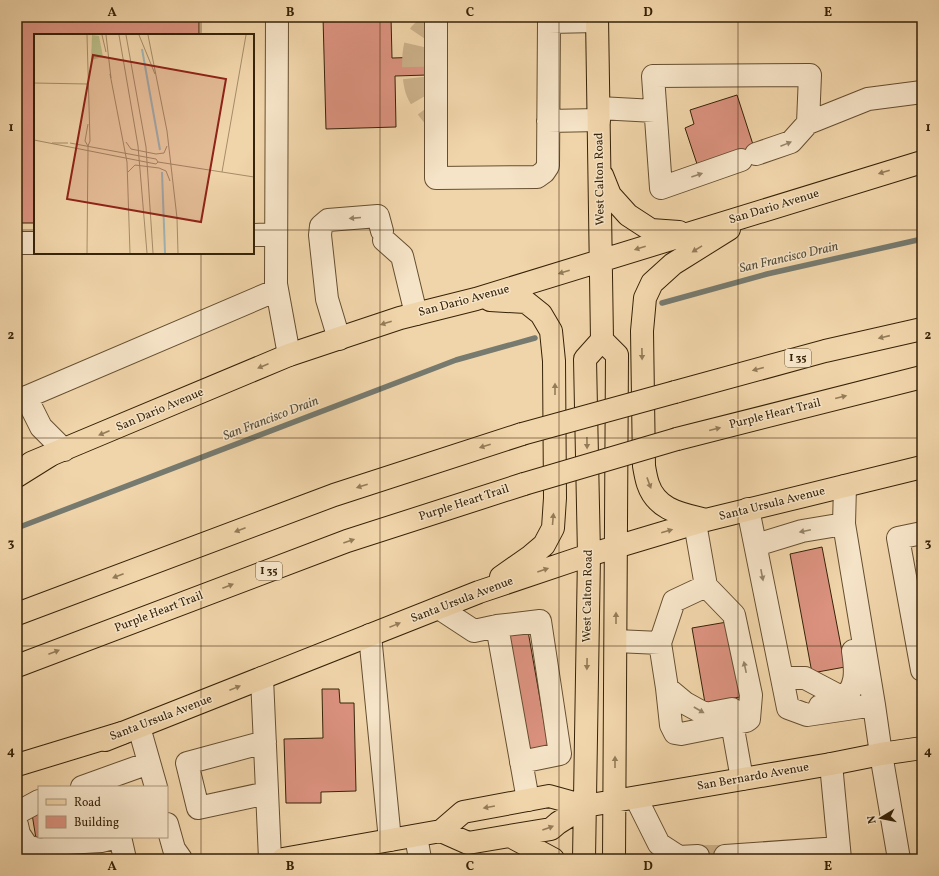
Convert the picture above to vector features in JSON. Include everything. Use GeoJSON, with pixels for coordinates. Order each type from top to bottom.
{"type":"FeatureCollection","features":[{"type":"Feature","properties":{"kind":"main road","name":"West Calton Road"},"geometry":{"type":"LineString","coordinates":[[584,859],[589,555],[585,359],[602,340],[602,260],[597,19]]}},
{"type":"Feature","properties":{"kind":"main road","name":"San Dario Avenue"},"geometry":{"type":"LineString","coordinates":[[17,468],[288,355],[416,314],[476,299],[922,162]]}},
{"type":"Feature","properties":{"kind":"main road"},"geometry":{"type":"LineString","coordinates":[[600,169],[610,195],[628,215],[651,230],[690,233]]}},
{"type":"Feature","properties":{"kind":"main road"},"geometry":{"type":"LineString","coordinates":[[701,522],[673,511],[658,501],[649,486],[644,466],[642,331],[645,298],[652,283],[673,264],[754,213]]}},
{"type":"Feature","properties":{"kind":"main road"},"geometry":{"type":"LineString","coordinates":[[476,299],[526,302],[541,314],[551,331],[554,361],[555,498],[553,528],[544,545],[531,556],[479,592]]}},
{"type":"Feature","properties":{"kind":"main road","name":"I 35"},"geometry":{"type":"LineString","coordinates":[[17,614],[334,495],[522,434],[825,351],[922,329]]}},
{"type":"Feature","properties":{"kind":"main road"},"geometry":{"type":"LineString","coordinates":[[602,340],[617,355],[616,641],[625,799],[614,859]]}},
{"type":"Feature","properties":{"kind":"main road","name":"Purple Heart Trail"},"geometry":{"type":"LineString","coordinates":[[17,666],[348,541],[524,484],[677,439],[922,377]]}},
{"type":"Feature","properties":{"kind":"main road"},"geometry":{"type":"LineString","coordinates":[[17,476],[56,453]]}},
{"type":"Feature","properties":{"kind":"main road","name":"Santa Ursula Avenue"},"geometry":{"type":"LineString","coordinates":[[17,775],[479,592],[616,546],[701,522],[922,467]]}},
{"type":"Feature","properties":{"kind":"main road"},"geometry":{"type":"LineString","coordinates":[[17,765],[130,730]]}},
{"type":"Feature","properties":{"kind":"main road","name":"San Bernardo Avenue"},"geometry":{"type":"LineString","coordinates":[[441,831],[468,843],[551,829],[585,806],[922,748]]}},
{"type":"Feature","properties":{"kind":"main road","name":"San Bernardo Avenue"},"geometry":{"type":"LineString","coordinates":[[283,859],[364,852],[390,840],[441,831],[463,812],[549,796],[585,806]]}},
{"type":"Feature","properties":{"kind":"main road"},"geometry":{"type":"LineString","coordinates":[[487,840],[521,822],[527,813],[528,800]]}},
{"type":"Feature","properties":{"kind":"main road"},"geometry":{"type":"LineString","coordinates":[[510,836],[553,859]]}},
{"type":"Feature","properties":{"kind":"lane"},"geometry":{"type":"LineString","coordinates":[[277,17],[277,290],[288,355]]}},
{"type":"Feature","properties":{"kind":"lane"},"geometry":{"type":"LineString","coordinates":[[436,17],[436,178],[537,177],[544,172],[548,166],[549,19],[597,19]]}},
{"type":"Feature","properties":{"kind":"lane"},"geometry":{"type":"LineString","coordinates":[[808,123],[810,75],[653,76],[660,188],[791,142],[808,123],[868,98],[922,92]]}},
{"type":"Feature","properties":{"kind":"lane"},"geometry":{"type":"LineString","coordinates":[[548,121],[599,114],[655,111]]}},
{"type":"Feature","properties":{"kind":"lane"},"geometry":{"type":"LineString","coordinates":[[338,339],[327,299],[320,235],[321,226],[328,220],[382,229],[393,221],[416,314]]}},
{"type":"Feature","properties":{"kind":"lane"},"geometry":{"type":"LineString","coordinates":[[254,235],[276,234]]}},
{"type":"Feature","properties":{"kind":"lane"},"geometry":{"type":"LineString","coordinates":[[17,244],[34,243]]}},
{"type":"Feature","properties":{"kind":"lane"},"geometry":{"type":"LineString","coordinates":[[56,453],[41,427],[21,399],[277,290]]}},
{"type":"Feature","properties":{"kind":"lane"},"geometry":{"type":"LineString","coordinates":[[844,486],[845,528],[899,859]]}},
{"type":"Feature","properties":{"kind":"lane"},"geometry":{"type":"LineString","coordinates":[[748,510],[788,708],[807,715],[874,705]]}},
{"type":"Feature","properties":{"kind":"lane"},"geometry":{"type":"LineString","coordinates":[[701,522],[706,586],[734,615],[751,694],[751,706],[749,719],[746,721],[680,734],[675,733],[671,725],[660,643],[674,601],[706,586]]}},
{"type":"Feature","properties":{"kind":"lane"},"geometry":{"type":"LineString","coordinates":[[756,545],[802,531],[845,528]]}},
{"type":"Feature","properties":{"kind":"lane"},"geometry":{"type":"LineString","coordinates":[[778,658],[800,699],[820,707],[838,702],[853,687],[856,672],[836,549],[845,528]]}},
{"type":"Feature","properties":{"kind":"lane"},"geometry":{"type":"LineString","coordinates":[[922,533],[898,538],[922,670]]}},
{"type":"Feature","properties":{"kind":"lane"},"geometry":{"type":"LineString","coordinates":[[439,608],[474,631],[497,626],[540,621],[560,754],[521,762]]}},
{"type":"Feature","properties":{"kind":"lane"},"geometry":{"type":"LineString","coordinates":[[497,626],[528,800]]}},
{"type":"Feature","properties":{"kind":"lane"},"geometry":{"type":"LineString","coordinates":[[370,635],[390,840]]}},
{"type":"Feature","properties":{"kind":"lane"},"geometry":{"type":"LineString","coordinates":[[616,641],[660,643]]}},
{"type":"Feature","properties":{"kind":"lane"},"geometry":{"type":"LineString","coordinates":[[262,678],[270,859]]}},
{"type":"Feature","properties":{"kind":"lane"},"geometry":{"type":"LineString","coordinates":[[667,688],[685,703],[705,714],[751,706]]}},
{"type":"Feature","properties":{"kind":"lane"},"geometry":{"type":"LineString","coordinates":[[732,724],[742,779]]}},
{"type":"Feature","properties":{"kind":"lane"},"geometry":{"type":"LineString","coordinates":[[130,730],[149,763],[156,786]]}},
{"type":"Feature","properties":{"kind":"lane"},"geometry":{"type":"LineString","coordinates":[[265,742],[187,763],[198,808],[267,793]]}},
{"type":"Feature","properties":{"kind":"lane"},"geometry":{"type":"LineString","coordinates":[[88,786],[108,783],[149,763]]}},
{"type":"Feature","properties":{"kind":"lane"},"geometry":{"type":"LineString","coordinates":[[725,856],[839,853],[831,764]]}},
{"type":"Feature","properties":{"kind":"lane"},"geometry":{"type":"LineString","coordinates":[[625,799],[659,844],[679,857],[698,856]]}},
{"type":"Feature","properties":{"kind":"lane"},"geometry":{"type":"LineString","coordinates":[[17,813],[38,802]]}},
{"type":"Feature","properties":{"kind":"lane"},"geometry":{"type":"LineString","coordinates":[[17,825],[19,834],[27,846],[41,850],[66,843],[102,841],[113,838]]}},
{"type":"Feature","properties":{"kind":"lane"},"geometry":{"type":"LineString","coordinates":[[168,828],[174,849],[181,859]]}},
{"type":"Feature","properties":{"kind":"lane"},"geometry":{"type":"LineString","coordinates":[[416,836],[420,859]]}},
{"type":"Feature","properties":{"kind":"lane"},"geometry":{"type":"LineString","coordinates":[[120,838],[125,859]]}},
{"type":"Feature","properties":{"kind":"building"},"geometry":{"type":"Polygon","coordinates":[[[17,17],[199,17],[199,34],[34,34],[34,223],[17,223],[17,17]]]}},
{"type":"Feature","properties":{"kind":"building"},"geometry":{"type":"Polygon","coordinates":[[[323,17],[391,17],[392,58],[426,57],[427,75],[395,76],[396,127],[326,129],[323,17]]]}},
{"type":"Feature","properties":{"kind":"building"},"geometry":{"type":"Polygon","coordinates":[[[737,95],[758,160],[697,164],[685,128],[694,124],[690,110],[737,95]]]}},
{"type":"Feature","properties":{"kind":"building"},"geometry":{"type":"Polygon","coordinates":[[[822,547],[845,667],[812,673],[790,554],[822,547]]]}},
{"type":"Feature","properties":{"kind":"building"},"geometry":{"type":"Polygon","coordinates":[[[922,559],[922,589],[917,560],[922,559]]]}},
{"type":"Feature","properties":{"kind":"building"},"geometry":{"type":"Polygon","coordinates":[[[727,622],[740,697],[705,703],[692,628],[727,622]]]}},
{"type":"Feature","properties":{"kind":"building"},"geometry":{"type":"Polygon","coordinates":[[[528,631],[549,750],[526,754],[505,636],[528,631]]]}},
{"type":"Feature","properties":{"kind":"building"},"geometry":{"type":"Polygon","coordinates":[[[322,689],[339,689],[340,703],[354,703],[356,791],[321,792],[321,803],[286,803],[284,739],[323,738],[322,689]]]}},
{"type":"Feature","properties":{"kind":"building"},"geometry":{"type":"Polygon","coordinates":[[[38,812],[38,838],[79,838],[37,845],[32,814],[38,812]]]}},
{"type":"Feature","properties":{"kind":"waterway","name":"San Francisco Drain"},"geometry":{"type":"LineString","coordinates":[[662,303],[767,274],[922,239]]}},
{"type":"Feature","properties":{"kind":"waterway","name":"San Francisco Drain"},"geometry":{"type":"LineString","coordinates":[[17,528],[456,360],[535,338]]}},
{"type":"Feature","properties":{"kind":"tunnel"},"geometry":{"type":"LineString","coordinates":[[436,21],[425,29],[416,40],[413,63],[414,80],[417,92],[423,103],[436,120]]}},
{"type":"Feature","properties":{"kind":"tunnel"},"geometry":{"type":"LineString","coordinates":[[698,856],[725,856]]}}]}
